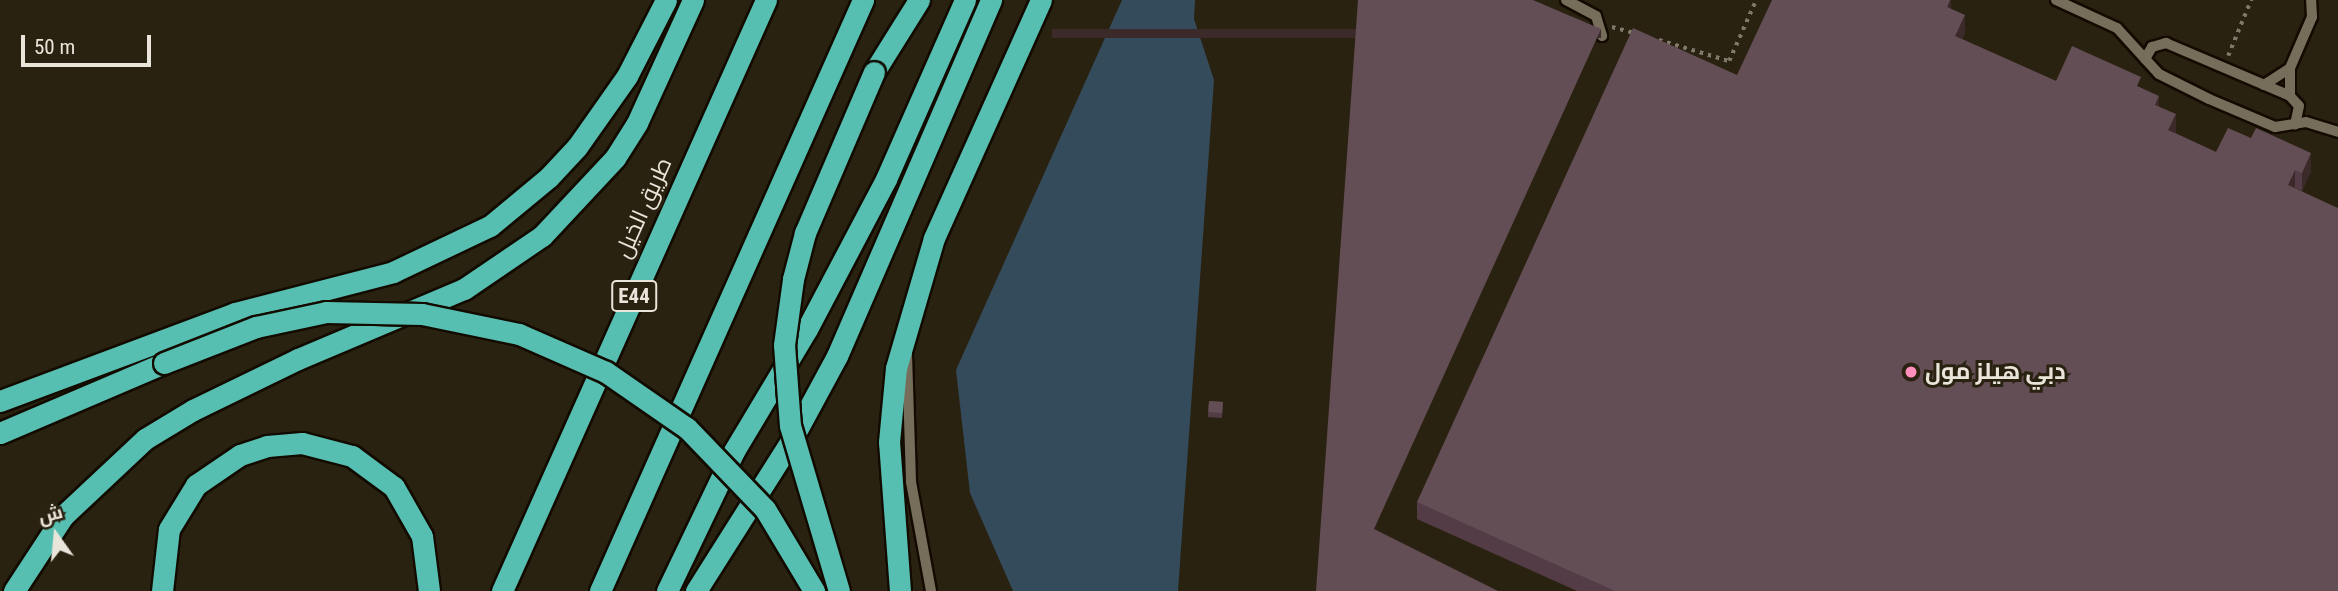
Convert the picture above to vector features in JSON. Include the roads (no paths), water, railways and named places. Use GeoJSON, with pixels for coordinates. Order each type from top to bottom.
{"type":"FeatureCollection","features":[{"type":"Feature","properties":{"kind":"highway"},"geometry":{"type":"LineString","coordinates":[[0,401],[235,313],[393,272],[481,232],[522,201],[577,147],[627,76],[666,0]]}},
{"type":"Feature","properties":{"kind":"highway"},"geometry":{"type":"LineString","coordinates":[[14,591],[63,516],[102,475],[153,434],[218,397],[464,289],[542,236],[577,204],[615,158],[641,113],[693,0]]}},
{"type":"Feature","properties":{"kind":"highway","name":"طريق الخيل"},"geometry":{"type":"LineString","coordinates":[[502,591],[766,0]]}},
{"type":"Feature","properties":{"kind":"highway"},"geometry":{"type":"LineString","coordinates":[[600,591],[863,0]]}},
{"type":"Feature","properties":{"kind":"highway"},"geometry":{"type":"LineString","coordinates":[[839,591],[790,426],[785,345],[793,279],[805,233],[904,0]]}},
{"type":"Feature","properties":{"kind":"highway"},"geometry":{"type":"LineString","coordinates":[[874,72],[919,0]]}},
{"type":"Feature","properties":{"kind":"highway"},"geometry":{"type":"LineString","coordinates":[[667,591],[734,451],[813,319],[881,189],[965,0]]}},
{"type":"Feature","properties":{"kind":"highway"},"geometry":{"type":"LineString","coordinates":[[696,591],[791,441],[838,356],[991,0]]}},
{"type":"Feature","properties":{"kind":"highway"},"geometry":{"type":"LineString","coordinates":[[900,591],[888,442],[896,368],[950,199],[1041,0]]}},
{"type":"Feature","properties":{"kind":"highway"},"geometry":{"type":"LineString","coordinates":[[0,433],[256,327],[326,312],[422,314],[519,334],[606,372],[687,428],[765,509],[814,591]]}},
{"type":"Feature","properties":{"kind":"highway"},"geometry":{"type":"LineString","coordinates":[[162,591],[169,529],[196,485],[240,455],[302,443],[352,456],[394,487],[422,536],[429,591]]}},
{"type":"Feature","properties":{"kind":"lane"},"geometry":{"type":"LineString","coordinates":[[1566,0],[1589,10],[1600,23],[1602,36]]}},
{"type":"Feature","properties":{"kind":"lane"},"geometry":{"type":"LineString","coordinates":[[2056,0],[2117,28],[2145,59],[2168,79],[2267,125],[2317,123],[2338,132]]}},
{"type":"Feature","properties":{"kind":"lane"},"geometry":{"type":"LineString","coordinates":[[2290,96],[2290,68],[2312,17],[2311,0]]}},
{"type":"Feature","properties":{"kind":"lane"},"geometry":{"type":"LineString","coordinates":[[2145,59],[2152,47],[2166,43],[2290,96],[2299,106],[2295,125]]}},
{"type":"Feature","properties":{"kind":"lane"},"geometry":{"type":"LineString","coordinates":[[2264,85],[2290,68]]}},
{"type":"Feature","properties":{"kind":"lane"},"geometry":{"type":"LineString","coordinates":[[907,328],[910,472],[931,591]]}},
{"type":"Feature","properties":{"kind":"water"},"geometry":{"type":"Polygon","coordinates":[[[1122,0],[1195,0],[1194,19],[1214,80],[1178,591],[1013,591],[970,493],[956,370],[1122,0]]]}},
{"type":"Feature","properties":{"kind":"place","name":"دبي هيلز مول"},"geometry":{"type":"Point","coordinates":[1911,372]}}]}
